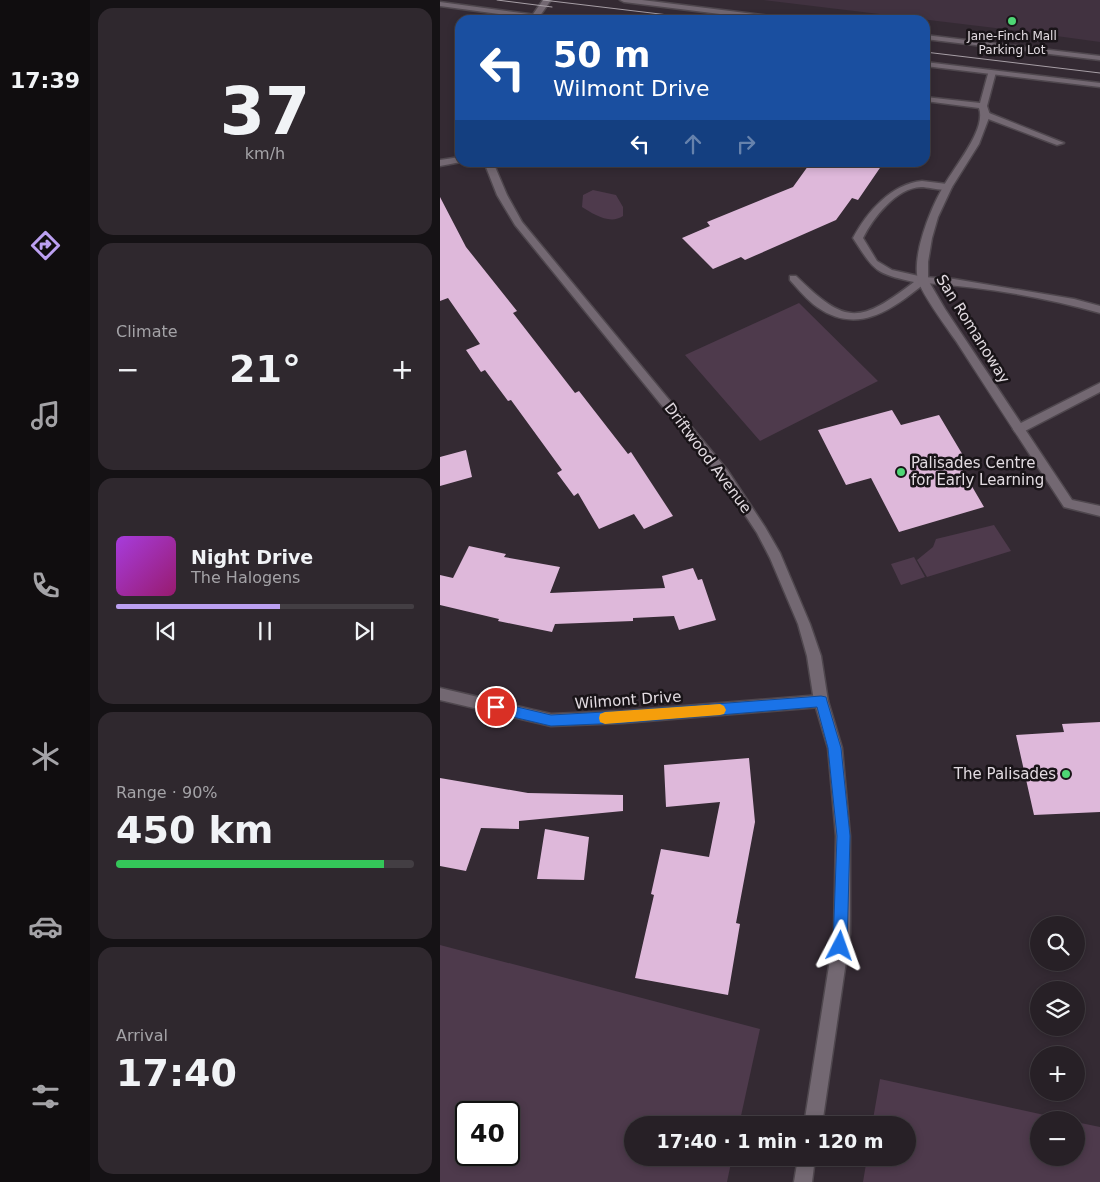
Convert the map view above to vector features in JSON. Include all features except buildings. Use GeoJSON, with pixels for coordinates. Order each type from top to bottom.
{"type":"FeatureCollection","features":[{"type":"Feature","properties":{"kind":"street"},"geometry":{"type":"LineString","coordinates":[[536,15],[547,0]]}},
{"type":"Feature","properties":{"kind":"street"},"geometry":{"type":"LineString","coordinates":[[624,0],[746,15]]}},
{"type":"Feature","properties":{"kind":"street"},"geometry":{"type":"LineString","coordinates":[[440,4],[514,15]]}},
{"type":"Feature","properties":{"kind":"street"},"geometry":{"type":"LineString","coordinates":[[930,38],[1100,58]]}},
{"type":"Feature","properties":{"kind":"street"},"geometry":{"type":"LineString","coordinates":[[930,65],[1100,85]]}},
{"type":"Feature","properties":{"kind":"street","name":"San Romanoway"},"geometry":{"type":"LineString","coordinates":[[992,72],[975,144],[947,187],[933,217],[923,262],[924,280],[1068,504],[1100,511]]}},
{"type":"Feature","properties":{"kind":"street"},"geometry":{"type":"LineString","coordinates":[[930,101],[984,110],[1060,143]]}},
{"type":"Feature","properties":{"kind":"street"},"geometry":{"type":"LineString","coordinates":[[440,163],[455,161]]}},
{"type":"Feature","properties":{"kind":"street","name":"Driftwood Avenue"},"geometry":{"type":"LineString","coordinates":[[490,167],[502,195],[518,223],[724,474],[761,530],[776,557],[804,624],[814,656],[821,701],[835,748],[843,836],[843,889],[839,958],[814,1116]]}},
{"type":"Feature","properties":{"kind":"street"},"geometry":{"type":"LineString","coordinates":[[947,187],[924,184],[912,186],[901,190],[878,211],[859,235],[860,241],[874,263],[889,272],[924,280],[981,286],[1074,302],[1100,310]]}},
{"type":"Feature","properties":{"kind":"street"},"geometry":{"type":"LineString","coordinates":[[793,278],[822,306],[836,314],[851,317],[866,316],[880,311],[924,280]]}},
{"type":"Feature","properties":{"kind":"street"},"geometry":{"type":"LineString","coordinates":[[1019,429],[1100,387]]}},
{"type":"Feature","properties":{"kind":"street","name":"Wilmont Drive"},"geometry":{"type":"LineString","coordinates":[[440,694],[551,720],[632,716],[821,701]]}},
{"type":"Feature","properties":{"kind":"street"},"geometry":{"type":"LineString","coordinates":[[803,1182],[806,1166]]}},
{"type":"Feature","properties":{"kind":"shaded area","name":"Jane-Finch Mall Parking Lot"},"geometry":{"type":"Polygon","coordinates":[[[763,0],[1100,0],[1100,42],[930,20],[930,15],[887,15],[763,0]]]}},
{"type":"Feature","properties":{"kind":"shaded area"},"geometry":{"type":"Polygon","coordinates":[[[593,190],[616,195],[623,207],[623,216],[607,219],[582,207],[583,195],[593,190]]]}},
{"type":"Feature","properties":{"kind":"shaded area"},"geometry":{"type":"Polygon","coordinates":[[[799,303],[878,381],[760,441],[685,355],[799,303]]]}},
{"type":"Feature","properties":{"kind":"shaded area"},"geometry":{"type":"Polygon","coordinates":[[[994,525],[1011,551],[927,577],[917,560],[933,547],[936,539],[994,525]]]}},
{"type":"Feature","properties":{"kind":"shaded area"},"geometry":{"type":"Polygon","coordinates":[[[914,557],[925,577],[901,585],[891,564],[914,557]]]}},
{"type":"Feature","properties":{"kind":"shaded area"},"geometry":{"type":"Polygon","coordinates":[[[440,945],[760,1029],[741,1116],[624,1116],[624,1166],[730,1166],[727,1182],[440,1182],[440,945]]]}},
{"type":"Feature","properties":{"kind":"shaded area"},"geometry":{"type":"Polygon","coordinates":[[[880,1079],[1030,1112],[1030,1166],[1085,1166],[1085,1124],[1100,1127],[1100,1182],[863,1182],[866,1166],[916,1166],[916,1116],[874,1116],[880,1079]]]}},
{"type":"Feature","properties":{"kind":"tram line"},"geometry":{"type":"LineString","coordinates":[[497,0],[552,7]]}},
{"type":"Feature","properties":{"kind":"tram line"},"geometry":{"type":"LineString","coordinates":[[543,0],[668,15]]}},
{"type":"Feature","properties":{"kind":"tram line"},"geometry":{"type":"LineString","coordinates":[[930,53],[1100,73]]}},
{"type":"Feature","properties":{"kind":"slow traffic"},"geometry":{"type":"LineString","coordinates":[[605,718],[720,710]]}},
{"type":"Feature","properties":{"kind":"place","name":"Jane-Finch Mall Parking Lot"},"geometry":{"type":"Point","coordinates":[1012,21]}},
{"type":"Feature","properties":{"kind":"place","name":"Palisades Centre for Early Learning"},"geometry":{"type":"Point","coordinates":[901,472]}},
{"type":"Feature","properties":{"kind":"place","name":"The Palisades"},"geometry":{"type":"Point","coordinates":[1066,774]}},
{"type":"Feature","properties":{"kind":"route"},"geometry":{"type":"LineString","coordinates":[[496,707],[551,720],[622,717],[821,701],[835,748],[843,836],[842,934],[840,946]]}}]}
